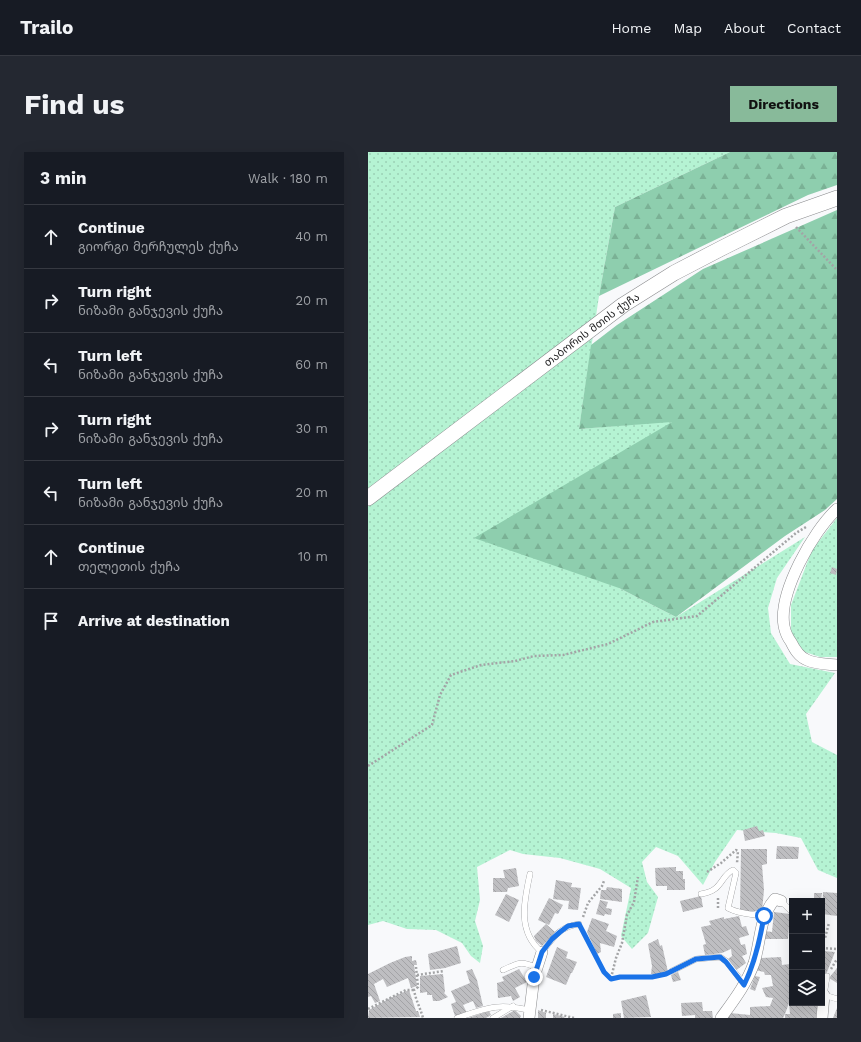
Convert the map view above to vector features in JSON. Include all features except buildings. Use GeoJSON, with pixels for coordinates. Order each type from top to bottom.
{"type":"FeatureCollection","features":[{"type":"Feature","properties":{"kind":"main road","name":"თაბორის მთის ქუჩა"},"geometry":{"type":"LineString","coordinates":[[368,498],[623,305],[674,273],[786,216],[837,198]]}},
{"type":"Feature","properties":{"kind":"street"},"geometry":{"type":"LineString","coordinates":[[837,509],[813,539],[797,568],[785,602],[784,625],[788,638],[798,654],[807,660],[837,665]]}},
{"type":"Feature","properties":{"kind":"street"},"geometry":{"type":"LineString","coordinates":[[722,1018],[744,985],[756,956],[764,916],[774,900],[781,901]]}},
{"type":"Feature","properties":{"kind":"street"},"geometry":{"type":"LineString","coordinates":[[529,1014],[534,977],[542,952]]}},
{"type":"Feature","properties":{"kind":"street"},"geometry":{"type":"LineString","coordinates":[[822,1018],[823,1006]]}},
{"type":"Feature","properties":{"kind":"lane"},"geometry":{"type":"LineString","coordinates":[[701,894],[709,893],[718,886],[730,871],[733,870],[736,873],[728,908],[736,913],[764,916]]}},
{"type":"Feature","properties":{"kind":"lane"},"geometry":{"type":"LineString","coordinates":[[530,874],[524,911],[526,927],[532,941],[536,946],[542,952],[560,932],[568,926],[579,924]]}},
{"type":"Feature","properties":{"kind":"lane"},"geometry":{"type":"LineString","coordinates":[[781,901],[789,909]]}},
{"type":"Feature","properties":{"kind":"lane"},"geometry":{"type":"LineString","coordinates":[[672,971],[696,959],[720,957],[726,962],[744,985]]}},
{"type":"Feature","properties":{"kind":"lane"},"geometry":{"type":"LineString","coordinates":[[503,970],[520,962],[537,968]]}},
{"type":"Feature","properties":{"kind":"lane"},"geometry":{"type":"LineString","coordinates":[[825,989],[827,976]]}},
{"type":"Feature","properties":{"kind":"lane"},"geometry":{"type":"LineString","coordinates":[[825,995],[837,999]]}},
{"type":"Feature","properties":{"kind":"lane"},"geometry":{"type":"LineString","coordinates":[[457,1018],[487,1008],[500,1006],[513,1006],[529,1014]]}},
{"type":"Feature","properties":{"kind":"lane"},"geometry":{"type":"LineString","coordinates":[[493,1018],[513,1006]]}},
{"type":"Feature","properties":{"kind":"path"},"geometry":{"type":"LineString","coordinates":[[786,216],[837,270]]}},
{"type":"Feature","properties":{"kind":"path"},"geometry":{"type":"LineString","coordinates":[[368,766],[432,725],[440,695],[450,675],[481,665],[515,661],[534,656],[563,655],[608,644],[653,622],[697,616],[796,532],[812,524]]}},
{"type":"Feature","properties":{"kind":"path"},"geometry":{"type":"LineString","coordinates":[[611,979],[614,964],[622,943],[627,915],[634,902],[638,877]]}},
{"type":"Feature","properties":{"kind":"path"},"geometry":{"type":"LineString","coordinates":[[604,881],[588,903],[579,924],[604,972],[611,979]]}},
{"type":"Feature","properties":{"kind":"path"},"geometry":{"type":"LineString","coordinates":[[825,938],[829,923]]}},
{"type":"Feature","properties":{"kind":"path"},"geometry":{"type":"LineString","coordinates":[[825,948],[837,949]]}},
{"type":"Feature","properties":{"kind":"path"},"geometry":{"type":"LineString","coordinates":[[368,1009],[406,990],[414,990],[418,987],[416,967]]}},
{"type":"Feature","properties":{"kind":"path"},"geometry":{"type":"LineString","coordinates":[[417,975],[444,971]]}},
{"type":"Feature","properties":{"kind":"path"},"geometry":{"type":"LineString","coordinates":[[611,979],[620,977],[652,977],[672,971]]}},
{"type":"Feature","properties":{"kind":"path"},"geometry":{"type":"LineString","coordinates":[[414,990],[416,1001],[423,1018]]}},
{"type":"Feature","properties":{"kind":"path"},"geometry":{"type":"LineString","coordinates":[[529,1014],[538,1010],[574,1018]]}},
{"type":"Feature","properties":{"kind":"green space"},"geometry":{"type":"Polygon","coordinates":[[[368,152],[730,152],[615,207],[599,296],[579,429],[673,421],[619,588],[676,617],[805,537],[777,578],[768,608],[771,633],[790,664],[835,673],[806,714],[812,742],[837,755],[837,878],[818,870],[801,838],[776,833],[737,830],[715,862],[703,885],[678,856],[656,847],[642,862],[647,882],[658,897],[648,933],[632,949],[621,936],[631,888],[600,869],[560,858],[523,854],[510,850],[477,867],[480,900],[475,921],[483,946],[480,963],[471,956],[462,943],[436,930],[407,929],[383,921],[368,925],[368,152]]]}},
{"type":"Feature","properties":{"kind":"green space"},"geometry":{"type":"Polygon","coordinates":[[[730,152],[837,152],[837,185],[808,195],[599,296],[615,207],[730,152]]]}},
{"type":"Feature","properties":{"kind":"green space"},"geometry":{"type":"Polygon","coordinates":[[[837,210],[837,499],[825,510],[785,536],[676,617],[619,588],[474,538],[672,422],[579,429],[591,345],[617,325],[703,269],[837,210]]]}},
{"type":"Feature","properties":{"kind":"green space"},"geometry":{"type":"Polygon","coordinates":[[[837,518],[837,657],[820,657],[796,649],[791,632],[791,605],[812,550],[837,518]]]}},
{"type":"Feature","properties":{"kind":"route"},"geometry":{"type":"LineString","coordinates":[[534,977],[542,952],[552,939],[568,926],[579,924],[604,972],[611,979],[620,977],[652,977],[666,974],[696,959],[720,957],[726,962],[744,985],[754,963],[764,916]]}}]}
